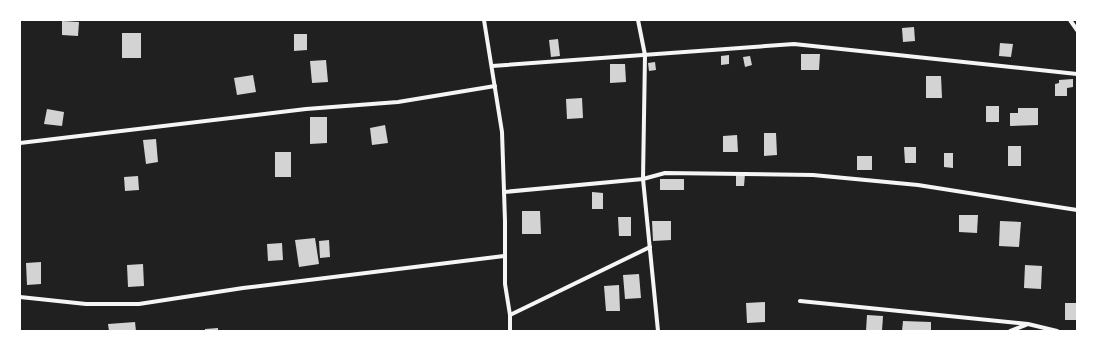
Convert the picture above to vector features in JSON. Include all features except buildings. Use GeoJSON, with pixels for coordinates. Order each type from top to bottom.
{"type":"FeatureCollection","features":[{"type":"Feature","properties":{"kind":"street"},"geometry":{"type":"LineString","coordinates":[[484,20],[502,132],[505,284],[510,315],[510,331]]}},
{"type":"Feature","properties":{"kind":"street"},"geometry":{"type":"LineString","coordinates":[[638,20],[645,55],[643,179],[658,331]]}},
{"type":"Feature","properties":{"kind":"street"},"geometry":{"type":"LineString","coordinates":[[1070,20],[1076,28]]}},
{"type":"Feature","properties":{"kind":"street"},"geometry":{"type":"LineString","coordinates":[[492,66],[794,44],[1077,74]]}},
{"type":"Feature","properties":{"kind":"street"},"geometry":{"type":"LineString","coordinates":[[20,142],[306,109],[398,102],[495,86]]}},
{"type":"Feature","properties":{"kind":"street"},"geometry":{"type":"LineString","coordinates":[[504,192],[643,179],[664,173],[813,175],[918,184],[1077,210]]}},
{"type":"Feature","properties":{"kind":"street"},"geometry":{"type":"LineString","coordinates":[[510,315],[650,247]]}},
{"type":"Feature","properties":{"kind":"street"},"geometry":{"type":"LineString","coordinates":[[20,297],[86,304],[139,304],[243,288],[504,256]]}},
{"type":"Feature","properties":{"kind":"street"},"geometry":{"type":"LineString","coordinates":[[800,301],[1028,324],[1057,331]]}},
{"type":"Feature","properties":{"kind":"street"},"geometry":{"type":"LineString","coordinates":[[1010,331],[1028,324]]}},
{"type":"Feature","properties":{"kind":"shaded area"},"geometry":{"type":"Polygon","coordinates":[[[20,20],[1077,20],[1077,331],[20,331],[20,20]]]}}]}
